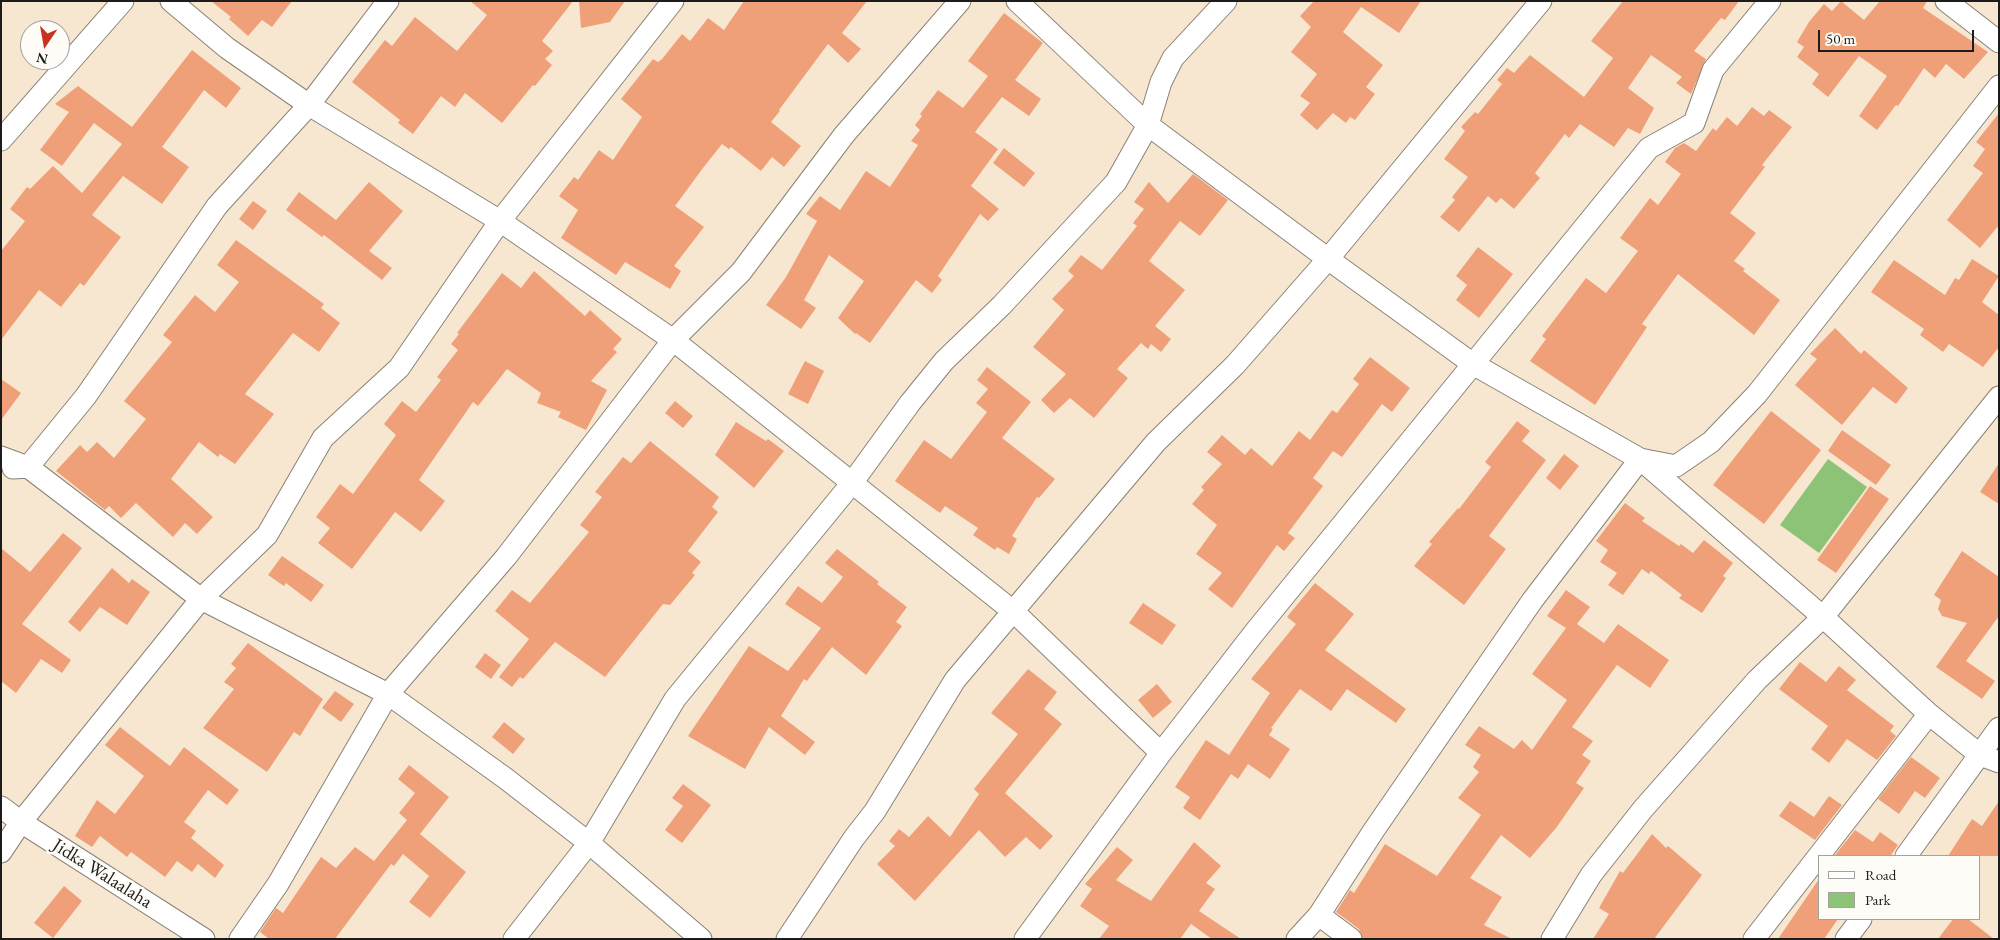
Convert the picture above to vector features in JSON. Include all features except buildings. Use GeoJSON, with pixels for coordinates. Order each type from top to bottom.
{"type":"FeatureCollection","features":[{"type":"Feature","properties":{"kind":"street"},"geometry":{"type":"LineString","coordinates":[[1,140],[123,1]]}},
{"type":"Feature","properties":{"kind":"street"},"geometry":{"type":"LineString","coordinates":[[171,1],[227,48],[309,105],[500,221],[673,340],[1014,612],[1161,753]]}},
{"type":"Feature","properties":{"kind":"street"},"geometry":{"type":"LineString","coordinates":[[1,468],[28,467],[86,396],[217,206],[309,105],[388,1]]}},
{"type":"Feature","properties":{"kind":"street"},"geometry":{"type":"LineString","coordinates":[[1,852],[21,822],[201,599],[268,534],[324,438],[399,368],[500,221],[673,1]]}},
{"type":"Feature","properties":{"kind":"street"},"geometry":{"type":"LineString","coordinates":[[240,939],[278,884],[388,694],[506,557],[673,340],[741,272],[844,136],[960,1]]}},
{"type":"Feature","properties":{"kind":"street"},"geometry":{"type":"LineString","coordinates":[[1017,1],[1148,125],[1328,259],[1473,364],[1640,458],[1823,617],[1929,714],[1989,759]]}},
{"type":"Feature","properties":{"kind":"street"},"geometry":{"type":"LineString","coordinates":[[514,939],[589,843],[675,699],[852,483],[910,402],[944,361],[1002,305],[1116,182],[1148,125],[1162,82],[1173,58],[1226,1]]}},
{"type":"Feature","properties":{"kind":"street"},"geometry":{"type":"LineString","coordinates":[[787,939],[854,838],[876,811],[955,680],[1156,442],[1235,365],[1328,259],[1541,1]]}},
{"type":"Feature","properties":{"kind":"street"},"geometry":{"type":"LineString","coordinates":[[1025,939],[1161,753],[1254,633],[1649,148],[1694,123],[1713,70],[1770,1]]}},
{"type":"Feature","properties":{"kind":"street"},"geometry":{"type":"LineString","coordinates":[[1946,1],[1999,42]]}},
{"type":"Feature","properties":{"kind":"street"},"geometry":{"type":"LineString","coordinates":[[1640,458],[1676,466],[1711,442],[1757,394],[1999,86]]}},
{"type":"Feature","properties":{"kind":"street"},"geometry":{"type":"LineString","coordinates":[[1552,939],[1591,876],[1643,809],[1757,680],[1823,617],[1999,397]]}},
{"type":"Feature","properties":{"kind":"street"},"geometry":{"type":"LineString","coordinates":[[1,456],[28,467],[201,599],[388,694],[505,778],[589,843],[701,939]]}},
{"type":"Feature","properties":{"kind":"street"},"geometry":{"type":"LineString","coordinates":[[1297,939],[1319,915],[1374,830],[1532,601],[1640,458]]}},
{"type":"Feature","properties":{"kind":"street"},"geometry":{"type":"LineString","coordinates":[[1819,855],[1929,714]]}},
{"type":"Feature","properties":{"kind":"street"},"geometry":{"type":"LineString","coordinates":[[1907,855],[1989,759],[1999,728]]}},
{"type":"Feature","properties":{"kind":"street","name":"Jidka Walaalaha"},"geometry":{"type":"LineString","coordinates":[[1,807],[21,822],[204,939]]}},
{"type":"Feature","properties":{"kind":"street"},"geometry":{"type":"LineString","coordinates":[[1754,939],[1818,857]]}},
{"type":"Feature","properties":{"kind":"street"},"geometry":{"type":"LineString","coordinates":[[1319,915],[1351,939]]}},
{"type":"Feature","properties":{"kind":"street"},"geometry":{"type":"LineString","coordinates":[[1846,939],[1860,920]]}},
{"type":"Feature","properties":{"kind":"green space"},"geometry":{"type":"Polygon","coordinates":[[[1828,459],[1867,487],[1819,553],[1780,525],[1828,459]]]}}]}
